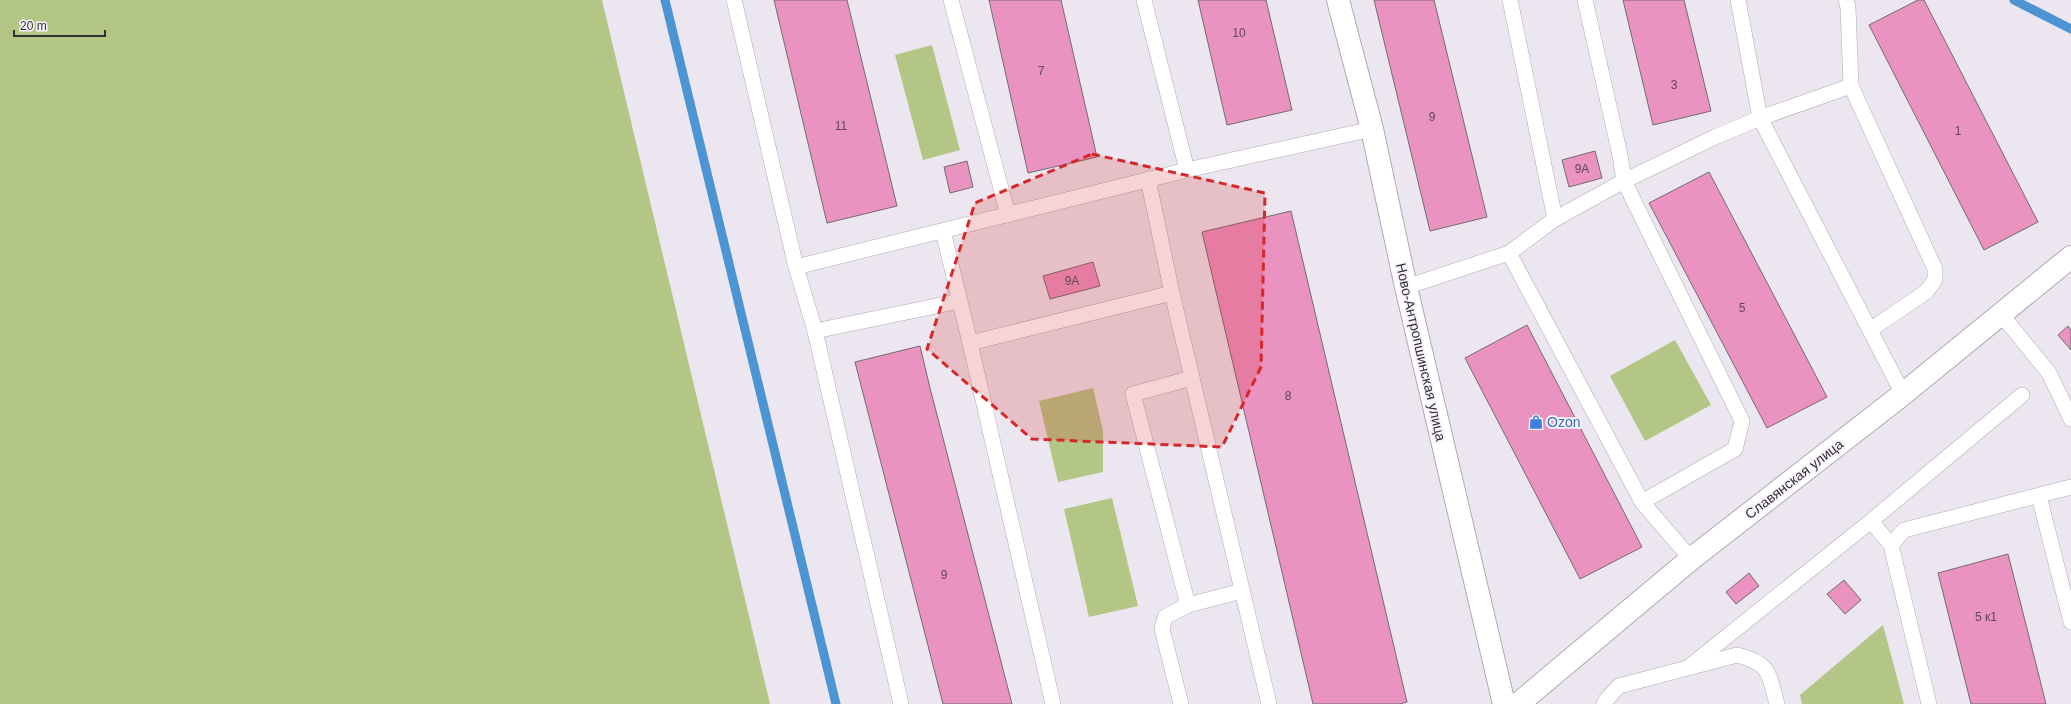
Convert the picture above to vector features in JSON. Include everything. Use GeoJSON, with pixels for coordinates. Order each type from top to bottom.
{"type":"FeatureCollection","features":[{"type":"Feature","properties":{"kind":"street","name":"Ново-Антропшинская улица"},"geometry":{"type":"LineString","coordinates":[[1338,0],[1372,129],[1406,287],[1504,704]]}},
{"type":"Feature","properties":{"kind":"street","name":"Славянская улица"},"geometry":{"type":"LineString","coordinates":[[1518,704],[1691,559],[1903,394],[2071,256]]}},
{"type":"Feature","properties":{"kind":"lane"},"geometry":{"type":"LineString","coordinates":[[734,0],[796,267],[815,331],[901,704]]}},
{"type":"Feature","properties":{"kind":"lane"},"geometry":{"type":"LineString","coordinates":[[951,0],[1008,215]]}},
{"type":"Feature","properties":{"kind":"lane"},"geometry":{"type":"LineString","coordinates":[[1144,0],[1187,170]]}},
{"type":"Feature","properties":{"kind":"lane"},"geometry":{"type":"LineString","coordinates":[[1510,0],[1555,219]]}},
{"type":"Feature","properties":{"kind":"lane"},"geometry":{"type":"LineString","coordinates":[[1585,0],[1620,155],[1624,181],[1742,421],[1735,449],[1642,502]]}},
{"type":"Feature","properties":{"kind":"lane"},"geometry":{"type":"LineString","coordinates":[[1738,0],[1760,118],[1903,394]]}},
{"type":"Feature","properties":{"kind":"lane"},"geometry":{"type":"LineString","coordinates":[[1846,0],[1848,7],[1851,86],[1935,269],[1935,280],[1926,292],[1870,330]]}},
{"type":"Feature","properties":{"kind":"lane"},"geometry":{"type":"LineString","coordinates":[[1406,287],[1509,252],[1555,219],[1624,181],[1715,137],[1760,118],[1851,86]]}},
{"type":"Feature","properties":{"kind":"lane"},"geometry":{"type":"LineString","coordinates":[[796,267],[1148,179],[1372,129]]}},
{"type":"Feature","properties":{"kind":"lane"},"geometry":{"type":"LineString","coordinates":[[1148,179],[1172,293],[1269,704]]}},
{"type":"Feature","properties":{"kind":"lane"},"geometry":{"type":"LineString","coordinates":[[944,231],[1053,704]]}},
{"type":"Feature","properties":{"kind":"lane"},"geometry":{"type":"LineString","coordinates":[[1509,252],[1642,502],[1691,559]]}},
{"type":"Feature","properties":{"kind":"lane"},"geometry":{"type":"LineString","coordinates":[[970,343],[1172,293]]}},
{"type":"Feature","properties":{"kind":"lane"},"geometry":{"type":"LineString","coordinates":[[815,331],[960,301]]}},
{"type":"Feature","properties":{"kind":"lane"},"geometry":{"type":"LineString","coordinates":[[2002,314],[2049,373],[2071,419]]}},
{"type":"Feature","properties":{"kind":"lane"},"geometry":{"type":"LineString","coordinates":[[1188,605],[1133,394],[1192,378]]}},
{"type":"Feature","properties":{"kind":"lane"},"geometry":{"type":"LineString","coordinates":[[1690,666],[1870,521],[2022,395]]}},
{"type":"Feature","properties":{"kind":"lane"},"geometry":{"type":"LineString","coordinates":[[1891,545],[1904,530],[2071,487]]}},
{"type":"Feature","properties":{"kind":"lane"},"geometry":{"type":"LineString","coordinates":[[2039,496],[2071,622]]}},
{"type":"Feature","properties":{"kind":"lane"},"geometry":{"type":"LineString","coordinates":[[1870,521],[1891,545],[1929,704]]}},
{"type":"Feature","properties":{"kind":"lane"},"geometry":{"type":"LineString","coordinates":[[1181,704],[1162,629],[1165,617],[1188,605],[1242,591]]}},
{"type":"Feature","properties":{"kind":"lane"},"geometry":{"type":"LineString","coordinates":[[1604,704],[1619,686],[1736,655],[1756,660],[1769,673],[1776,704]]}},
{"type":"Feature","properties":{"kind":"highlighted area"},"geometry":{"type":"Polygon","coordinates":[[[1092,154],[1265,193],[1261,367],[1222,447],[1032,439],[927,349],[975,203],[1092,154]]]}},
{"type":"Feature","properties":{"kind":"green space"},"geometry":{"type":"Polygon","coordinates":[[[0,0],[602,0],[770,704],[0,704],[0,0]]]}},
{"type":"Feature","properties":{"kind":"green space"},"geometry":{"type":"Polygon","coordinates":[[[932,45],[960,150],[923,160],[895,55],[932,45]]]}},
{"type":"Feature","properties":{"kind":"green space"},"geometry":{"type":"Polygon","coordinates":[[[1675,340],[1711,405],[1645,441],[1610,376],[1675,340]]]}},
{"type":"Feature","properties":{"kind":"green space"},"geometry":{"type":"Polygon","coordinates":[[[1093,388],[1103,431],[1103,472],[1058,482],[1039,401],[1093,388]]]}},
{"type":"Feature","properties":{"kind":"green space"},"geometry":{"type":"Polygon","coordinates":[[[1112,498],[1138,606],[1089,617],[1064,509],[1112,498]]]}},
{"type":"Feature","properties":{"kind":"green space"},"geometry":{"type":"Polygon","coordinates":[[[1883,625],[1904,704],[1802,704],[1800,695],[1883,625]]]}},
{"type":"Feature","properties":{"kind":"building"},"geometry":{"type":"Polygon","coordinates":[[[774,0],[847,0],[897,206],[827,223],[774,0]]]}},
{"type":"Feature","properties":{"kind":"building"},"geometry":{"type":"Polygon","coordinates":[[[989,0],[1061,0],[1097,157],[1028,173],[989,0]]]}},
{"type":"Feature","properties":{"kind":"building"},"geometry":{"type":"Polygon","coordinates":[[[1198,0],[1266,0],[1292,110],[1227,125],[1198,0]]]}},
{"type":"Feature","properties":{"kind":"building"},"geometry":{"type":"Polygon","coordinates":[[[1374,0],[1434,0],[1487,217],[1430,231],[1374,0]]]}},
{"type":"Feature","properties":{"kind":"building"},"geometry":{"type":"Polygon","coordinates":[[[1623,0],[1684,0],[1711,111],[1653,125],[1623,0]]]}},
{"type":"Feature","properties":{"kind":"building"},"geometry":{"type":"Polygon","coordinates":[[[1918,0],[1924,0],[2038,222],[1984,250],[1869,25],[1918,0]]]}},
{"type":"Feature","properties":{"kind":"building"},"geometry":{"type":"Polygon","coordinates":[[[1595,151],[1602,178],[1569,187],[1562,160],[1595,151]]]}},
{"type":"Feature","properties":{"kind":"building"},"geometry":{"type":"Polygon","coordinates":[[[967,161],[973,187],[950,193],[944,167],[967,161]]]}},
{"type":"Feature","properties":{"kind":"building"},"geometry":{"type":"Polygon","coordinates":[[[1709,172],[1827,397],[1767,428],[1649,203],[1709,172]]]}},
{"type":"Feature","properties":{"kind":"building"},"geometry":{"type":"Polygon","coordinates":[[[1291,211],[1407,702],[1400,704],[1313,704],[1202,232],[1291,211]]]}},
{"type":"Feature","properties":{"kind":"building"},"geometry":{"type":"Polygon","coordinates":[[[1093,262],[1100,286],[1050,299],[1043,276],[1093,262]]]}},
{"type":"Feature","properties":{"kind":"building"},"geometry":{"type":"Polygon","coordinates":[[[1527,325],[1642,547],[1580,579],[1465,358],[1527,325]]]}},
{"type":"Feature","properties":{"kind":"building"},"geometry":{"type":"Polygon","coordinates":[[[2068,326],[2071,330],[2071,350],[2058,335],[2068,326]]]}},
{"type":"Feature","properties":{"kind":"building"},"geometry":{"type":"Polygon","coordinates":[[[920,346],[1012,704],[943,704],[855,362],[920,346]]]}},
{"type":"Feature","properties":{"kind":"building"},"geometry":{"type":"Polygon","coordinates":[[[2008,554],[2046,704],[1971,704],[1938,573],[2008,554]]]}},
{"type":"Feature","properties":{"kind":"building"},"geometry":{"type":"Polygon","coordinates":[[[1749,573],[1759,586],[1736,604],[1726,592],[1749,573]]]}},
{"type":"Feature","properties":{"kind":"building"},"geometry":{"type":"Polygon","coordinates":[[[1844,580],[1861,600],[1845,614],[1827,594],[1844,580]]]}},
{"type":"Feature","properties":{"kind":"waterway"},"geometry":{"type":"LineString","coordinates":[[665,0],[836,704]]}},
{"type":"Feature","properties":{"kind":"waterway"},"geometry":{"type":"LineString","coordinates":[[2014,0],[2071,29]]}},
{"type":"Feature","properties":{"kind":"place","name":"Ozon"},"geometry":{"type":"Point","coordinates":[1536,422]}}]}
